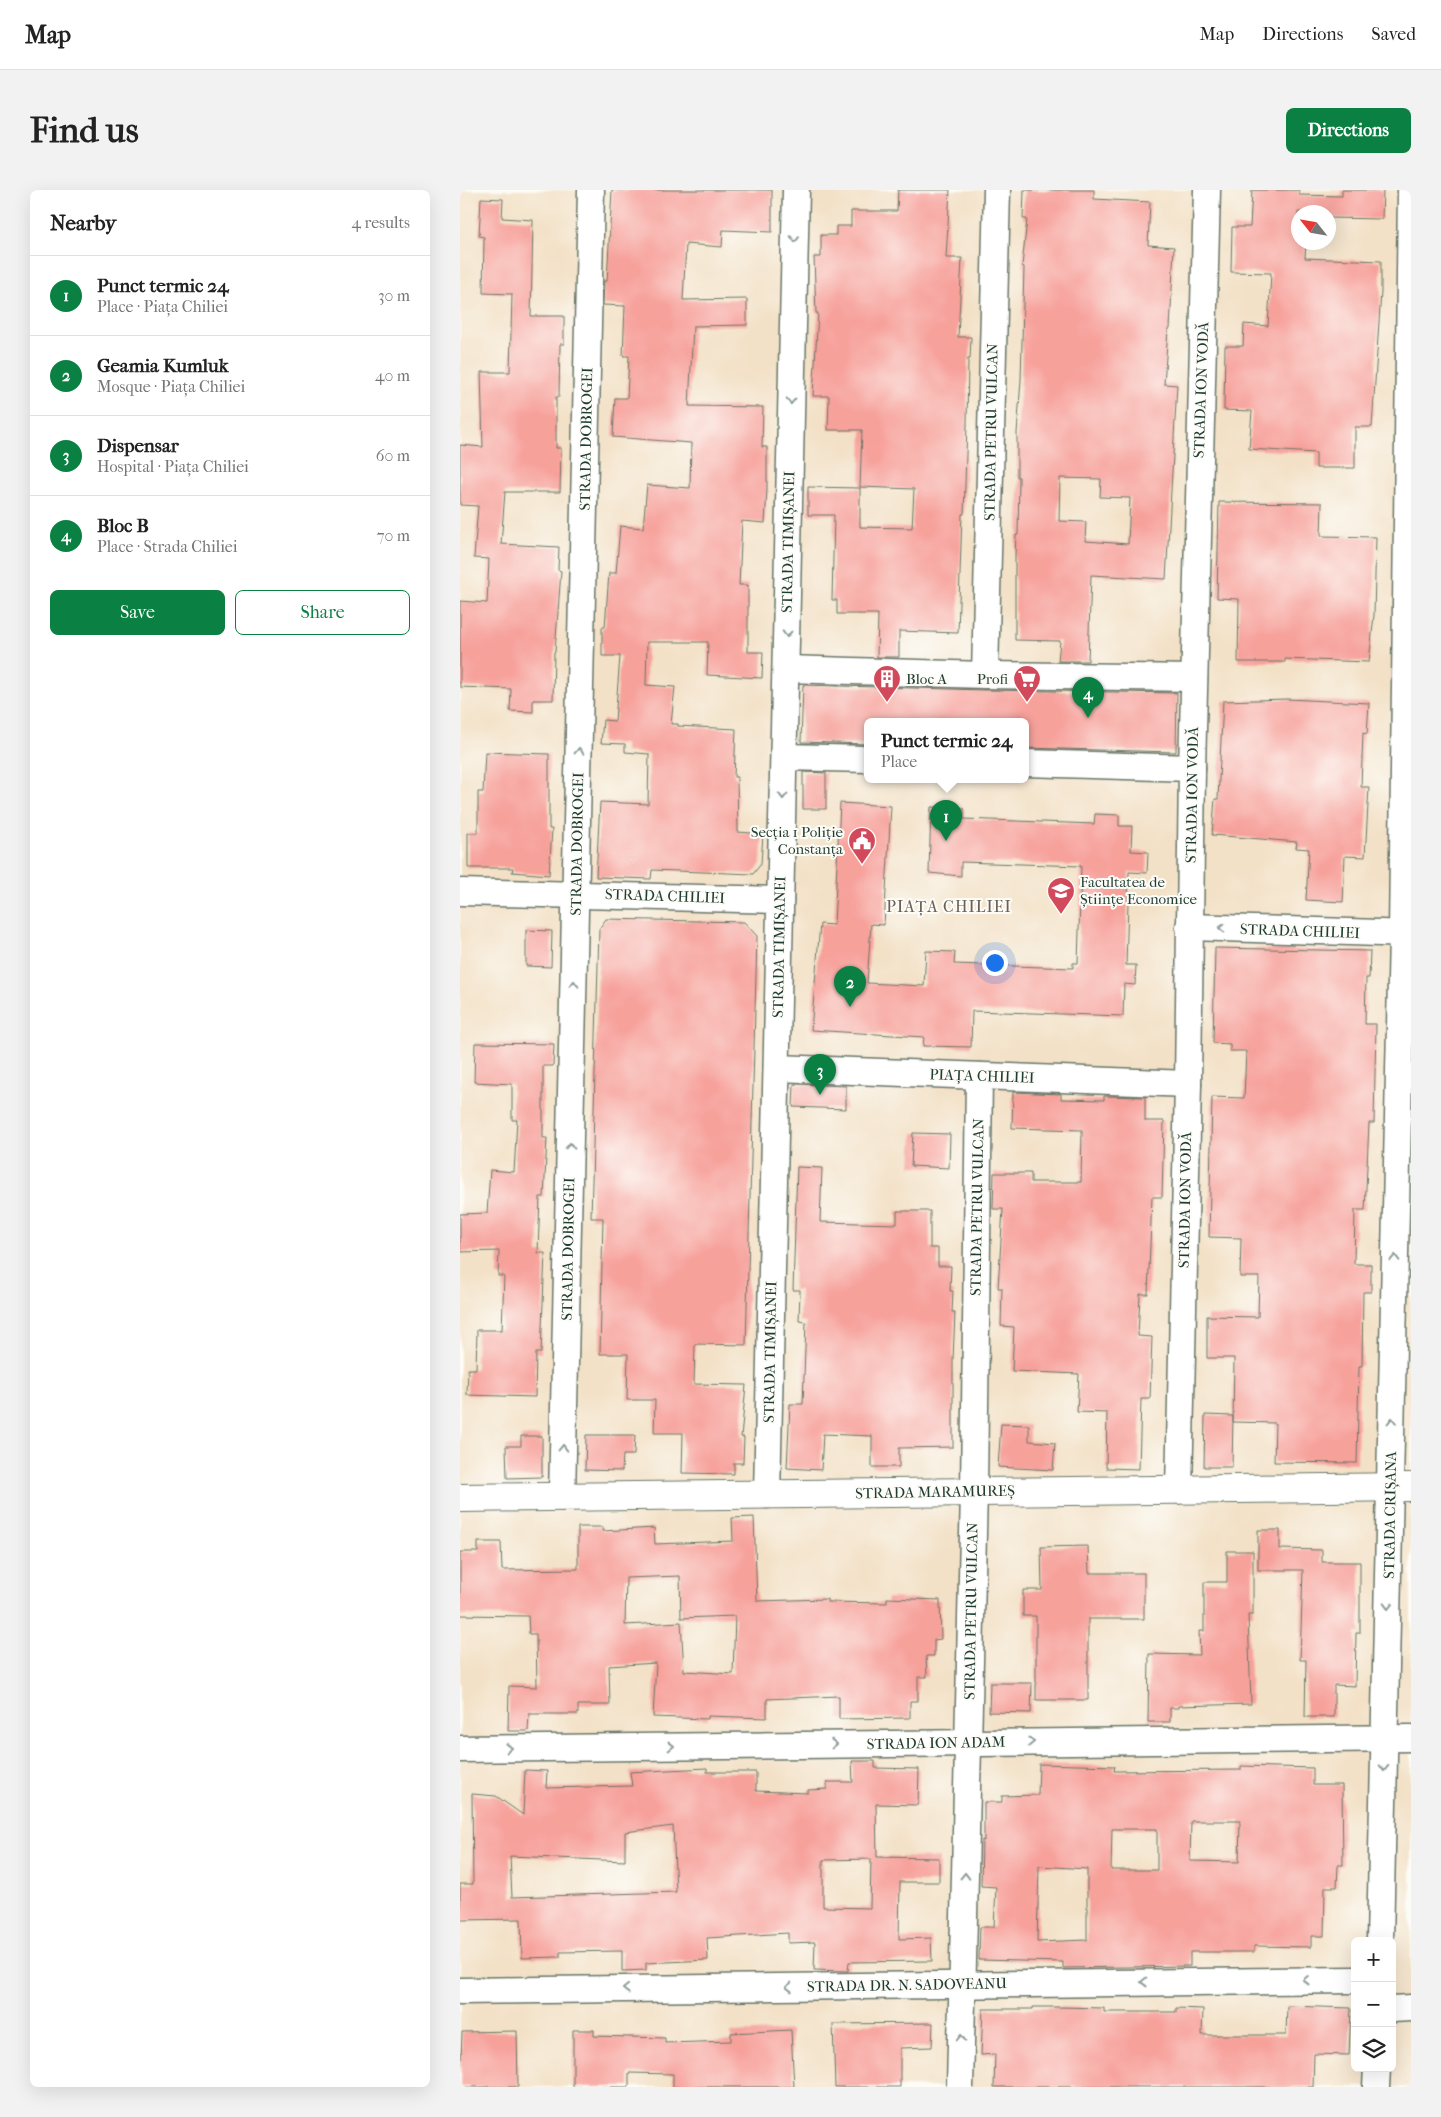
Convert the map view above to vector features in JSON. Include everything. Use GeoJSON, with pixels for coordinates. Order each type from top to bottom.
{"type":"FeatureCollection","features":[{"type":"Feature","properties":{"kind":"street","name":"STRADA DOBROGEI"},"geometry":{"type":"LineString","coordinates":[[562,1497],[591,190]]}},
{"type":"Feature","properties":{"kind":"street","name":"STRADA TIMIȘANEI"},"geometry":{"type":"LineString","coordinates":[[767,1495],[796,190]]}},
{"type":"Feature","properties":{"kind":"street","name":"STRADA PETRU VULCAN"},"geometry":{"type":"LineString","coordinates":[[985,675],[997,190]]}},
{"type":"Feature","properties":{"kind":"street","name":"STRADA ION VODĂ"},"geometry":{"type":"LineString","coordinates":[[1179,1490],[1188,1084],[1192,768],[1207,190]]}},
{"type":"Feature","properties":{"kind":"street","name":"STRADA CRIȘANA"},"geometry":{"type":"LineString","coordinates":[[1380,1937],[1384,1738],[1401,1487],[1411,190]]}},
{"type":"Feature","properties":{"kind":"street"},"geometry":{"type":"LineString","coordinates":[[786,669],[985,675],[1194,678]]}},
{"type":"Feature","properties":{"kind":"street"},"geometry":{"type":"LineString","coordinates":[[784,757],[864,759]]}},
{"type":"Feature","properties":{"kind":"street"},"geometry":{"type":"LineString","coordinates":[[1029,763],[1192,768]]}},
{"type":"Feature","properties":{"kind":"street","name":"STRADA CHILIEI"},"geometry":{"type":"LineString","coordinates":[[460,892],[780,900]]}},
{"type":"Feature","properties":{"kind":"street","name":"STRADA CHILIEI"},"geometry":{"type":"LineString","coordinates":[[1189,927],[1406,934]]}},
{"type":"Feature","properties":{"kind":"street","name":"PIAȚA CHILIEI"},"geometry":{"type":"LineString","coordinates":[[776,1068],[1188,1084]]}},
{"type":"Feature","properties":{"kind":"street","name":"STRADA PETRU VULCAN"},"geometry":{"type":"LineString","coordinates":[[960,2087],[974,1492],[979,1076]]}},
{"type":"Feature","properties":{"kind":"street","name":"STRADA MARAMUREȘ"},"geometry":{"type":"LineString","coordinates":[[460,1498],[1401,1487]]}},
{"type":"Feature","properties":{"kind":"street","name":"STRADA ION ADAM"},"geometry":{"type":"LineString","coordinates":[[460,1749],[1411,1738]]}},
{"type":"Feature","properties":{"kind":"street","name":"STRADA DR. N. SADOVEANU"},"geometry":{"type":"LineString","coordinates":[[460,1991],[1351,1980]]}},
{"type":"Feature","properties":{"kind":"street"},"geometry":{"type":"LineString","coordinates":[[1396,2009],[1411,2008]]}},
{"type":"Feature","properties":{"kind":"street"},"geometry":{"type":"LineString","coordinates":[[1376,2087],[1377,2072]]}},
{"type":"Feature","properties":{"kind":"building"},"geometry":{"type":"Polygon","coordinates":[[[612,190],[772,190],[772,232],[723,230],[722,247],[686,244],[683,300],[747,299],[747,325],[693,326],[689,406],[763,407],[762,447],[767,447],[765,523],[742,521],[739,585],[748,585],[748,652],[763,652],[762,678],[707,675],[708,642],[647,642],[646,685],[675,687],[671,724],[736,729],[734,777],[737,777],[738,832],[763,834],[761,864],[753,874],[652,870],[651,879],[596,877],[600,802],[648,804],[649,754],[625,752],[625,744],[601,743],[603,720],[615,721],[620,656],[602,656],[602,627],[605,627],[609,573],[616,573],[620,526],[643,528],[647,485],[690,488],[691,443],[613,437],[615,398],[627,398],[629,356],[623,356],[625,306],[603,305],[604,281],[607,281],[612,190]]]}},
{"type":"Feature","properties":{"kind":"building"},"geometry":{"type":"Polygon","coordinates":[[[898,190],[950,190],[946,258],[962,258],[958,337],[971,337],[970,359],[968,359],[964,514],[962,514],[958,633],[899,631],[899,657],[877,657],[878,614],[837,614],[837,600],[832,600],[834,515],[808,515],[808,487],[860,488],[860,527],[912,528],[914,489],[860,487],[862,430],[828,430],[829,396],[813,396],[818,313],[816,313],[814,257],[821,257],[821,235],[836,235],[836,226],[851,226],[851,211],[897,211],[898,190]]]}},
{"type":"Feature","properties":{"kind":"building"},"geometry":{"type":"Polygon","coordinates":[[[1024,190],[1094,190],[1094,199],[1150,202],[1148,245],[1174,247],[1170,329],[1168,329],[1164,384],[1177,385],[1166,579],[1091,575],[1088,661],[1058,661],[1060,641],[1015,640],[1015,555],[1016,535],[1018,535],[1019,477],[1017,477],[1017,433],[1021,380],[1024,267],[1022,266],[1027,219],[1023,219],[1024,190]],[[1060,478],[1059,521],[1086,522],[1085,541],[1128,544],[1130,498],[1100,497],[1101,479],[1060,478]]]}},
{"type":"Feature","properties":{"kind":"building"},"geometry":{"type":"Polygon","coordinates":[[[1252,190],[1299,190],[1299,195],[1342,196],[1342,190],[1383,190],[1382,219],[1336,218],[1336,205],[1291,205],[1291,250],[1306,250],[1305,258],[1381,261],[1381,292],[1372,427],[1355,427],[1355,468],[1316,468],[1316,453],[1249,449],[1252,411],[1224,410],[1225,346],[1243,346],[1244,324],[1268,326],[1271,273],[1231,272],[1232,227],[1250,227],[1252,190]]]}},
{"type":"Feature","properties":{"kind":"building"},"geometry":{"type":"Polygon","coordinates":[[[481,198],[503,199],[502,218],[533,220],[531,316],[564,316],[564,344],[560,344],[559,397],[556,397],[556,448],[561,448],[560,492],[505,492],[501,544],[559,547],[558,570],[561,571],[554,652],[553,700],[533,700],[533,712],[510,711],[511,689],[460,687],[460,601],[487,603],[489,559],[474,558],[478,506],[460,505],[460,445],[483,447],[481,372],[510,372],[512,294],[483,293],[484,237],[479,236],[481,198]]]}},
{"type":"Feature","properties":{"kind":"building"},"geometry":{"type":"Polygon","coordinates":[[[1219,502],[1322,503],[1321,536],[1376,537],[1374,615],[1369,662],[1285,659],[1285,662],[1238,662],[1239,599],[1217,598],[1219,502]]]}},
{"type":"Feature","properties":{"kind":"building"},"geometry":{"type":"Polygon","coordinates":[[[803,685],[1177,693],[1176,752],[1029,748],[1029,718],[864,718],[864,744],[801,742],[803,685]]]}},
{"type":"Feature","properties":{"kind":"building"},"geometry":{"type":"Polygon","coordinates":[[[1287,699],[1369,703],[1367,734],[1363,733],[1361,787],[1369,787],[1365,857],[1345,856],[1343,902],[1306,900],[1309,849],[1296,848],[1297,842],[1212,835],[1215,799],[1218,799],[1223,701],[1287,699]]]}},
{"type":"Feature","properties":{"kind":"building"},"geometry":{"type":"Polygon","coordinates":[[[485,752],[549,754],[549,829],[552,829],[549,875],[512,872],[513,868],[468,868],[468,833],[478,833],[478,792],[483,792],[485,752]]]}},
{"type":"Feature","properties":{"kind":"building"},"geometry":{"type":"Polygon","coordinates":[[[803,772],[826,773],[826,809],[803,809],[803,772]]]}},
{"type":"Feature","properties":{"kind":"building"},"geometry":{"type":"Polygon","coordinates":[[[840,803],[891,806],[884,925],[871,924],[867,983],[924,986],[926,951],[955,952],[954,964],[1073,968],[1073,963],[1078,963],[1081,866],[961,862],[961,876],[929,873],[931,807],[964,808],[964,819],[1094,824],[1095,814],[1119,815],[1119,826],[1132,826],[1131,851],[1148,852],[1147,873],[1129,872],[1126,965],[1136,965],[1135,985],[1124,984],[1123,1016],[972,1011],[971,1047],[923,1046],[924,1037],[811,1030],[820,924],[834,925],[840,803]]]}},
{"type":"Feature","properties":{"kind":"building"},"geometry":{"type":"Polygon","coordinates":[[[606,919],[744,922],[757,936],[746,1345],[695,1344],[694,1384],[746,1385],[741,1437],[744,1437],[743,1463],[734,1463],[734,1474],[682,1473],[683,1433],[654,1433],[655,1400],[627,1400],[628,1354],[600,1354],[603,1218],[591,1218],[599,929],[606,919]]]}},
{"type":"Feature","properties":{"kind":"building"},"geometry":{"type":"Polygon","coordinates":[[[526,930],[552,931],[551,967],[526,966],[526,930]]]}},
{"type":"Feature","properties":{"kind":"building"},"geometry":{"type":"Polygon","coordinates":[[[1215,948],[1370,951],[1369,978],[1366,978],[1365,1024],[1376,1024],[1374,1123],[1369,1123],[1365,1210],[1355,1210],[1354,1264],[1371,1264],[1371,1292],[1363,1292],[1362,1366],[1359,1366],[1357,1463],[1274,1462],[1275,1423],[1233,1422],[1234,1358],[1207,1358],[1207,1316],[1258,1317],[1259,1277],[1240,1277],[1241,1238],[1209,1237],[1212,1097],[1244,1098],[1246,1051],[1230,1051],[1230,1044],[1213,1043],[1215,948]]]}},
{"type":"Feature","properties":{"kind":"building"},"geometry":{"type":"Polygon","coordinates":[[[475,1043],[554,1044],[553,1066],[543,1066],[543,1138],[547,1138],[544,1197],[540,1197],[538,1253],[545,1253],[541,1353],[536,1353],[535,1397],[467,1395],[468,1369],[476,1369],[477,1330],[502,1330],[504,1276],[498,1276],[499,1251],[460,1252],[460,1214],[487,1213],[490,1170],[514,1172],[517,1120],[512,1120],[512,1084],[474,1082],[475,1043]]]}},
{"type":"Feature","properties":{"kind":"building"},"geometry":{"type":"Polygon","coordinates":[[[794,1084],[846,1086],[846,1109],[793,1107],[794,1084]]]}},
{"type":"Feature","properties":{"kind":"building"},"geometry":{"type":"Polygon","coordinates":[[[1013,1092],[1061,1094],[1061,1099],[1104,1100],[1104,1096],[1145,1097],[1145,1121],[1164,1121],[1162,1197],[1152,1197],[1148,1294],[1140,1294],[1138,1336],[1152,1337],[1150,1399],[1141,1399],[1139,1469],[1106,1468],[1107,1413],[1077,1412],[1079,1374],[1012,1371],[1014,1327],[1001,1326],[1002,1288],[998,1288],[1003,1209],[993,1209],[994,1173],[1031,1173],[1031,1182],[1081,1182],[1082,1130],[1012,1128],[1013,1092]]]}},
{"type":"Feature","properties":{"kind":"building"},"geometry":{"type":"Polygon","coordinates":[[[913,1133],[950,1134],[949,1168],[911,1166],[913,1133]]]}},
{"type":"Feature","properties":{"kind":"building"},"geometry":{"type":"Polygon","coordinates":[[[797,1167],[822,1168],[820,1222],[897,1224],[897,1211],[930,1211],[930,1248],[938,1248],[938,1266],[951,1266],[950,1291],[953,1291],[952,1312],[955,1312],[953,1447],[899,1448],[899,1467],[872,1467],[872,1436],[823,1434],[821,1470],[787,1468],[790,1404],[803,1404],[806,1322],[799,1321],[800,1290],[793,1290],[797,1167]]]}},
{"type":"Feature","properties":{"kind":"building"},"geometry":{"type":"Polygon","coordinates":[[[1205,1415],[1233,1416],[1232,1467],[1204,1467],[1205,1415]]]}},
{"type":"Feature","properties":{"kind":"building"},"geometry":{"type":"Polygon","coordinates":[[[1001,1424],[1029,1425],[1029,1441],[1055,1443],[1053,1470],[998,1467],[1001,1424]]]}},
{"type":"Feature","properties":{"kind":"building"},"geometry":{"type":"Polygon","coordinates":[[[586,1435],[635,1435],[634,1455],[623,1455],[622,1471],[585,1470],[586,1435]]]}},
{"type":"Feature","properties":{"kind":"building"},"geometry":{"type":"Polygon","coordinates":[[[521,1436],[542,1436],[542,1477],[507,1478],[506,1446],[521,1446],[521,1436]]]}},
{"type":"Feature","properties":{"kind":"building"},"geometry":{"type":"Polygon","coordinates":[[[754,1517],[757,1601],[827,1599],[827,1602],[887,1603],[887,1598],[940,1600],[941,1639],[934,1640],[934,1656],[926,1656],[927,1677],[918,1677],[918,1701],[910,1701],[910,1718],[839,1719],[839,1696],[767,1699],[767,1718],[708,1716],[708,1719],[653,1717],[656,1663],[609,1666],[610,1705],[578,1705],[578,1714],[529,1714],[528,1731],[508,1731],[509,1686],[537,1687],[536,1634],[529,1634],[528,1616],[460,1615],[460,1552],[478,1552],[478,1542],[501,1542],[502,1570],[578,1569],[578,1527],[603,1527],[603,1531],[654,1528],[655,1544],[733,1541],[732,1518],[754,1517]],[[680,1576],[626,1578],[625,1625],[681,1622],[684,1671],[733,1674],[735,1616],[681,1618],[680,1576]]]}},
{"type":"Feature","properties":{"kind":"building"},"geometry":{"type":"Polygon","coordinates":[[[1258,1530],[1280,1530],[1280,1549],[1322,1550],[1322,1562],[1360,1562],[1360,1633],[1356,1633],[1355,1686],[1334,1685],[1334,1717],[1305,1717],[1306,1660],[1300,1660],[1303,1570],[1258,1570],[1258,1530]]]}},
{"type":"Feature","properties":{"kind":"building"},"geometry":{"type":"Polygon","coordinates":[[[1088,1546],[1089,1573],[1144,1573],[1144,1619],[1088,1619],[1088,1700],[1036,1700],[1036,1616],[1023,1616],[1023,1590],[1042,1590],[1041,1547],[1088,1546]]]}},
{"type":"Feature","properties":{"kind":"building"},"geometry":{"type":"Polygon","coordinates":[[[1227,1551],[1253,1551],[1253,1615],[1248,1615],[1251,1704],[1178,1706],[1178,1708],[1170,1708],[1170,1722],[1148,1722],[1149,1654],[1200,1655],[1199,1631],[1204,1631],[1204,1582],[1227,1582],[1227,1551]]]}},
{"type":"Feature","properties":{"kind":"building"},"geometry":{"type":"Polygon","coordinates":[[[990,1683],[1032,1683],[1031,1713],[989,1712],[990,1683]]]}},
{"type":"Feature","properties":{"kind":"building"},"geometry":{"type":"Polygon","coordinates":[[[852,1761],[875,1761],[875,1768],[919,1769],[918,1805],[876,1804],[877,1857],[939,1858],[939,1882],[900,1882],[899,1939],[931,1938],[932,1961],[849,1962],[848,1971],[814,1970],[815,1942],[788,1943],[788,1933],[707,1938],[708,1960],[646,1963],[646,1970],[622,1971],[622,1951],[560,1952],[560,1957],[522,1958],[521,1919],[460,1920],[460,1884],[473,1884],[472,1794],[496,1796],[523,1815],[525,1770],[547,1771],[546,1788],[632,1786],[630,1772],[707,1768],[707,1772],[756,1772],[756,1791],[808,1793],[808,1790],[827,1789],[827,1782],[853,1782],[852,1761]],[[673,1826],[625,1832],[625,1861],[510,1856],[512,1897],[676,1892],[673,1826]],[[871,1859],[823,1860],[823,1907],[870,1908],[871,1859]]]}},
{"type":"Feature","properties":{"kind":"building"},"geometry":{"type":"Polygon","coordinates":[[[1039,1764],[1115,1766],[1114,1771],[1241,1770],[1241,1766],[1313,1768],[1313,1785],[1342,1785],[1343,1865],[1338,1865],[1337,1887],[1325,1887],[1324,1936],[1311,1936],[1311,1947],[1254,1946],[1254,1952],[1190,1952],[1190,1966],[1063,1968],[1063,1962],[979,1960],[980,1927],[994,1927],[996,1887],[981,1886],[984,1802],[1002,1802],[1002,1796],[1038,1795],[1039,1764]],[[1191,1821],[1190,1861],[1239,1862],[1240,1821],[1191,1821]],[[1112,1829],[1111,1870],[1157,1870],[1157,1829],[1112,1829]],[[1039,1866],[1037,1942],[1087,1940],[1087,1869],[1039,1866]]]}},
{"type":"Feature","properties":{"kind":"building"},"geometry":{"type":"Polygon","coordinates":[[[1287,2006],[1351,2008],[1349,2055],[1314,2054],[1313,2087],[994,2087],[995,2054],[981,2055],[983,2009],[1058,2007],[1104,2008],[1104,2012],[1176,2012],[1176,2008],[1203,2009],[1202,2035],[1286,2035],[1287,2006]]]}},
{"type":"Feature","properties":{"kind":"building"},"geometry":{"type":"Polygon","coordinates":[[[933,2023],[932,2047],[900,2048],[900,2087],[835,2087],[833,2024],[933,2023]]]}},
{"type":"Feature","properties":{"kind":"building"},"geometry":{"type":"Polygon","coordinates":[[[573,2030],[594,2030],[594,2036],[665,2038],[665,2043],[731,2041],[731,2033],[791,2030],[794,2087],[673,2087],[673,2074],[629,2073],[629,2087],[573,2087],[573,2030]]]}},
{"type":"Feature","properties":{"kind":"building"},"geometry":{"type":"Polygon","coordinates":[[[517,2031],[518,2087],[460,2087],[462,2032],[517,2031]]]}},
{"type":"Feature","properties":{"kind":"place","name":"Bloc A"},"geometry":{"type":"Point","coordinates":[887,703]}},
{"type":"Feature","properties":{"kind":"place","name":"Profi"},"geometry":{"type":"Point","coordinates":[1027,703]}},
{"type":"Feature","properties":{"kind":"place","name":"Bloc B"},"geometry":{"type":"Point","coordinates":[1088,718]}},
{"type":"Feature","properties":{"kind":"place","name":"Punct termic 24"},"geometry":{"type":"Point","coordinates":[946,841]}},
{"type":"Feature","properties":{"kind":"place","name":"Secția 1 Poliție Constanța"},"geometry":{"type":"Point","coordinates":[862,865]}},
{"type":"Feature","properties":{"kind":"place","name":"Facultatea de Științe Economice"},"geometry":{"type":"Point","coordinates":[1061,915]}},
{"type":"Feature","properties":{"kind":"place","name":"Geamia Kumluk"},"geometry":{"type":"Point","coordinates":[850,1007]}},
{"type":"Feature","properties":{"kind":"place","name":"Dispensar"},"geometry":{"type":"Point","coordinates":[820,1095]}},
{"type":"Feature","properties":{"kind":"district","name":"PIAȚA CHILIEI"},"geometry":{"type":"Point","coordinates":[949,906]}}]}
